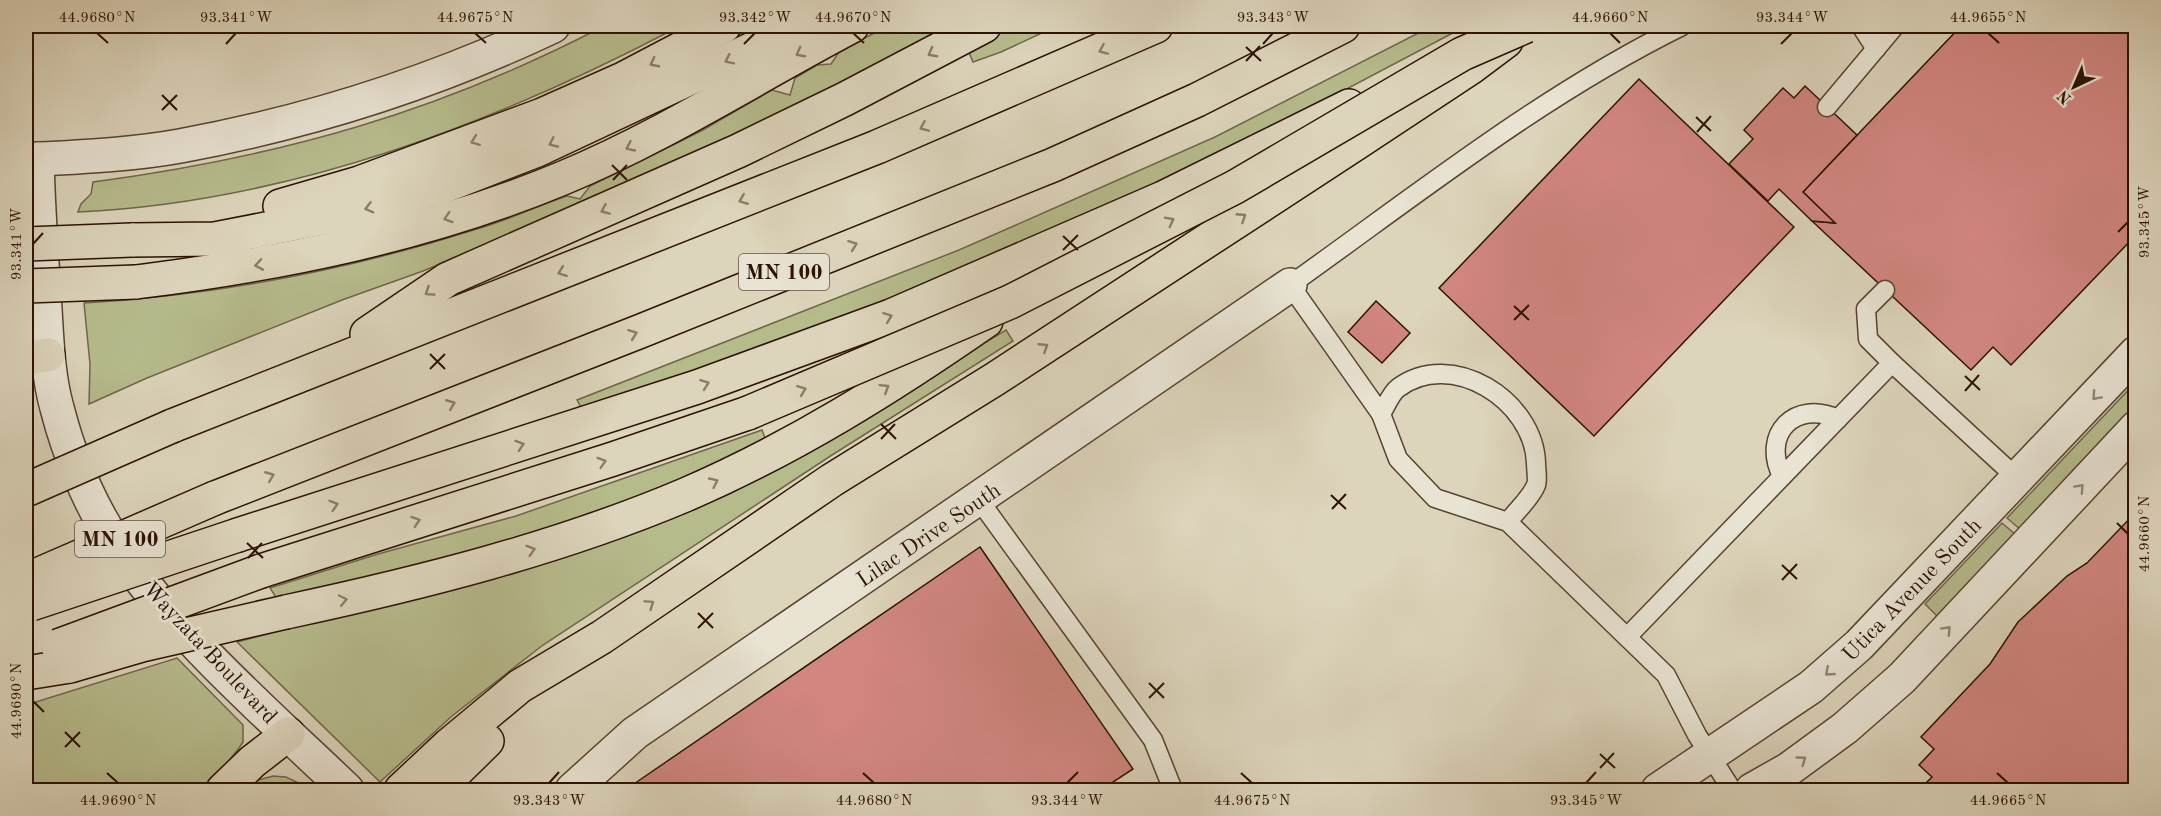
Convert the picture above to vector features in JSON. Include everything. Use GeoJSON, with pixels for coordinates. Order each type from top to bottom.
{"type":"FeatureCollection","features":[{"type":"Feature","properties":{"kind":"highway"},"geometry":{"type":"LineString","coordinates":[[132,240],[295,203],[415,163],[542,115],[623,79],[724,26]]}},
{"type":"Feature","properties":{"kind":"highway"},"geometry":{"type":"LineString","coordinates":[[26,244],[215,239],[363,210],[439,188],[537,150],[801,26]]}},
{"type":"Feature","properties":{"kind":"highway"},"geometry":{"type":"LineString","coordinates":[[26,286],[136,282],[217,272],[375,240],[485,206],[562,178],[643,141],[852,26]]}},
{"type":"Feature","properties":{"kind":"highway"},"geometry":{"type":"LineString","coordinates":[[311,370],[448,279],[738,151],[845,99],[984,26]]}},
{"type":"Feature","properties":{"kind":"highway"},"geometry":{"type":"LineString","coordinates":[[26,490],[172,426],[877,147],[1156,26]]}},
{"type":"Feature","properties":{"kind":"highway","name":"MN 100"},"geometry":{"type":"LineString","coordinates":[[27,597],[215,498],[641,331],[1053,165],[1197,100],[1343,26]]}},
{"type":"Feature","properties":{"kind":"highway"},"geometry":{"type":"LineString","coordinates":[[27,597],[238,534],[697,387],[902,311],[1163,198],[1515,26]]}},
{"type":"Feature","properties":{"kind":"highway"},"geometry":{"type":"LineString","coordinates":[[401,790],[457,753],[520,686],[602,637],[832,480],[995,379],[1461,75],[1526,26]]}},
{"type":"Feature","properties":{"kind":"highway"},"geometry":{"type":"LineString","coordinates":[[26,673],[261,571],[603,462],[748,412],[1010,302],[1235,187],[1462,54],[1526,26]]}},
{"type":"Feature","properties":{"kind":"highway"},"geometry":{"type":"LineString","coordinates":[[26,660],[142,645],[286,612],[471,567],[574,537],[643,512],[741,469],[809,434],[915,369],[1163,198]]}},
{"type":"Feature","properties":{"kind":"highway"},"geometry":{"type":"LineString","coordinates":[[223,790],[252,762],[288,734]]}},
{"type":"Feature","properties":{"kind":"highway"},"geometry":{"type":"LineString","coordinates":[[437,790],[457,753]]}},
{"type":"Feature","properties":{"kind":"street"},"geometry":{"type":"LineString","coordinates":[[31,159],[178,146],[297,121],[385,95],[484,58],[554,26]]}},
{"type":"Feature","properties":{"kind":"street","name":"Wayzata Boulevard"},"geometry":{"type":"LineString","coordinates":[[31,159],[38,223],[37,356],[57,407],[69,448],[94,504],[116,545],[157,599],[288,734],[347,790]]}},
{"type":"Feature","properties":{"kind":"street","name":"Lilac Drive South"},"geometry":{"type":"LineString","coordinates":[[572,790],[635,733],[979,500],[1290,285]]}},
{"type":"Feature","properties":{"kind":"street","name":"Utica Avenue South"},"geometry":{"type":"LineString","coordinates":[[1658,790],[1811,687],[1859,645],[2136,353]]}},
{"type":"Feature","properties":{"kind":"street"},"geometry":{"type":"LineString","coordinates":[[1752,790],[1789,769],[1845,728],[1902,678],[2136,428]]}},
{"type":"Feature","properties":{"kind":"lane"},"geometry":{"type":"LineString","coordinates":[[1683,26],[1591,74],[1529,114],[1290,285],[1380,414],[1398,459],[1435,498],[1508,522],[1666,675],[1709,754],[1732,790]]}},
{"type":"Feature","properties":{"kind":"lane"},"geometry":{"type":"LineString","coordinates":[[1861,26],[1875,49]]}},
{"type":"Feature","properties":{"kind":"lane"},"geometry":{"type":"LineString","coordinates":[[1827,107],[1895,26]]}},
{"type":"Feature","properties":{"kind":"lane"},"geometry":{"type":"LineString","coordinates":[[1885,290],[1866,309],[1868,339],[2018,479]]}},
{"type":"Feature","properties":{"kind":"lane"},"geometry":{"type":"LineString","coordinates":[[1627,637],[1892,363]]}},
{"type":"Feature","properties":{"kind":"lane"},"geometry":{"type":"LineString","coordinates":[[1380,414],[1396,389],[1421,374],[1452,374],[1492,389],[1518,414],[1535,451],[1537,484],[1508,522]]}},
{"type":"Feature","properties":{"kind":"lane"},"geometry":{"type":"LineString","coordinates":[[1782,476],[1776,464],[1774,449],[1778,436],[1786,424],[1797,416],[1811,412],[1825,413],[1838,419]]}},
{"type":"Feature","properties":{"kind":"lane"},"geometry":{"type":"LineString","coordinates":[[979,500],[1153,740],[1173,790]]}},
{"type":"Feature","properties":{"kind":"green space"},"geometry":{"type":"Polygon","coordinates":[[[604,26],[680,26],[537,95],[389,152],[313,175],[235,192],[157,205],[78,212],[81,204],[91,194],[93,182],[228,159],[292,145],[356,127],[480,84],[542,57],[604,26]]]}},
{"type":"Feature","properties":{"kind":"green space"},"geometry":{"type":"Polygon","coordinates":[[[887,26],[959,26],[821,98],[565,212],[423,271],[342,300],[147,378],[89,404],[90,364],[84,303],[234,287],[332,268],[429,244],[567,196],[580,199],[590,186],[701,131],[772,90],[790,95],[795,78],[817,65],[831,64],[839,52],[887,26]]]}},
{"type":"Feature","properties":{"kind":"green space"},"geometry":{"type":"Polygon","coordinates":[[[1014,26],[1057,26],[1001,52],[973,62],[968,50],[1014,26]]]}},
{"type":"Feature","properties":{"kind":"green space"},"geometry":{"type":"Polygon","coordinates":[[[1432,26],[1466,26],[1225,153],[929,285],[583,411],[577,400],[959,250],[1215,137],[1432,26]]]}},
{"type":"Feature","properties":{"kind":"green space"},"geometry":{"type":"Polygon","coordinates":[[[1006,330],[1013,341],[832,455],[543,645],[452,716],[380,782],[237,642],[472,581],[947,365],[1006,330]]]}},
{"type":"Feature","properties":{"kind":"green space"},"geometry":{"type":"Polygon","coordinates":[[[2135,383],[2135,410],[2021,530],[2007,518],[2135,383]]]}},
{"type":"Feature","properties":{"kind":"green space"},"geometry":{"type":"Polygon","coordinates":[[[762,430],[767,443],[692,479],[501,546],[277,599],[270,588],[378,554],[516,516],[762,430]]]}},
{"type":"Feature","properties":{"kind":"green space"},"geometry":{"type":"Polygon","coordinates":[[[2002,523],[2016,535],[1938,617],[1925,604],[2002,523]]]}},
{"type":"Feature","properties":{"kind":"green space"},"geometry":{"type":"Polygon","coordinates":[[[177,658],[243,725],[243,742],[206,790],[26,790],[26,705],[177,658]]]}},
{"type":"Feature","properties":{"kind":"green space"},"geometry":{"type":"Polygon","coordinates":[[[273,776],[286,777],[313,790],[239,790],[251,782],[273,776]]]}},
{"type":"Feature","properties":{"kind":"building"},"geometry":{"type":"Polygon","coordinates":[[[1961,26],[2136,26],[2136,235],[2011,365],[1993,347],[1971,370],[1812,221],[1835,223],[1803,192],[1961,26]]]}},
{"type":"Feature","properties":{"kind":"building"},"geometry":{"type":"Polygon","coordinates":[[[1639,79],[1794,227],[1594,436],[1439,288],[1639,79]]]}},
{"type":"Feature","properties":{"kind":"building"},"geometry":{"type":"Polygon","coordinates":[[[1805,86],[1857,135],[1803,192],[1835,223],[1812,221],[1779,189],[1768,201],[1729,164],[1753,139],[1744,130],[1783,88],[1794,98],[1805,86]]]}},
{"type":"Feature","properties":{"kind":"building"},"geometry":{"type":"Polygon","coordinates":[[[1376,301],[1410,333],[1382,363],[1348,332],[1376,301]]]}},
{"type":"Feature","properties":{"kind":"building"},"geometry":{"type":"Polygon","coordinates":[[[2136,512],[2136,790],[1919,790],[1932,777],[1919,765],[1934,749],[1921,737],[1990,664],[2018,622],[2067,576],[2087,563],[2136,512]]]}},
{"type":"Feature","properties":{"kind":"building"},"geometry":{"type":"Polygon","coordinates":[[[980,547],[1133,769],[1101,790],[630,790],[628,788],[980,547]]]}}]}
